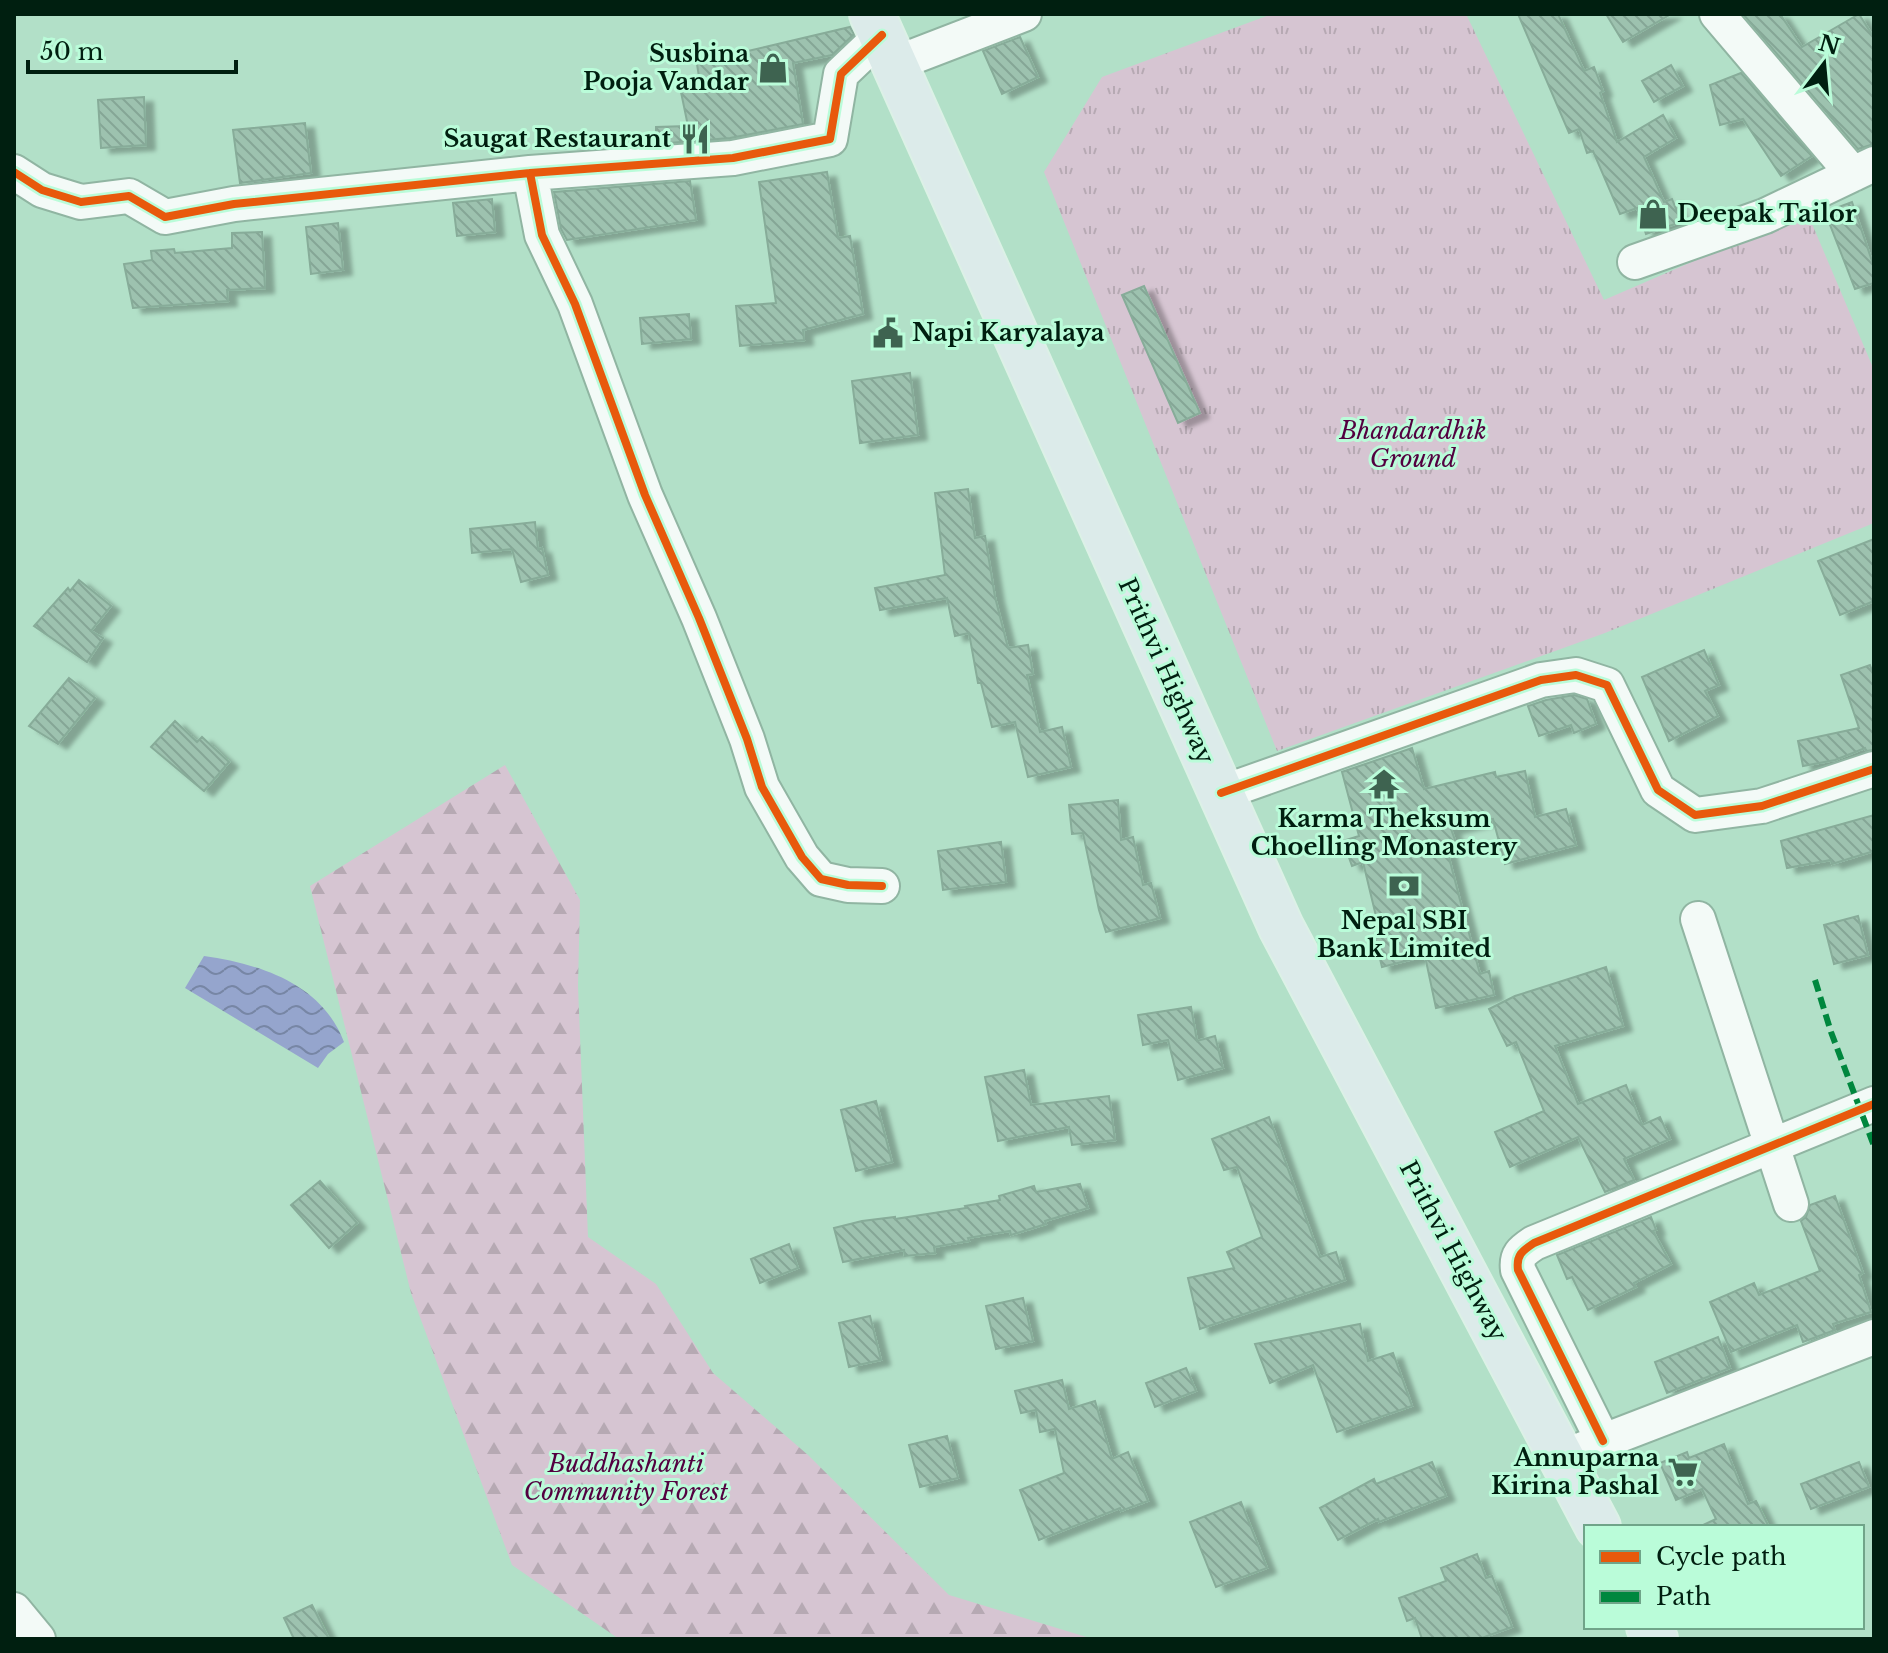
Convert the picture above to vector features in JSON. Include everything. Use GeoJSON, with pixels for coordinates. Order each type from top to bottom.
{"type":"FeatureCollection","features":[{"type":"Feature","properties":{"kind":"highway","name":"Prithvi Highway"},"geometry":{"type":"LineString","coordinates":[[883,38],[1281,927],[1597,1525]]}},
{"type":"Feature","properties":{"kind":"street"},"geometry":{"type":"LineString","coordinates":[[14,172],[42,190],[81,202],[129,196],[165,217],[234,204],[530,173],[733,158],[830,139],[841,74],[883,38],[1024,14]]}},
{"type":"Feature","properties":{"kind":"street"},"geometry":{"type":"LineString","coordinates":[[1635,262],[1765,216],[1864,169],[1717,14]]}},
{"type":"Feature","properties":{"kind":"street"},"geometry":{"type":"LineString","coordinates":[[530,173],[542,235],[575,304],[645,495],[699,618],[747,739],[762,787],[802,857],[821,879],[848,885],[882,886]]}},
{"type":"Feature","properties":{"kind":"street"},"geometry":{"type":"LineString","coordinates":[[1221,793],[1541,680],[1576,675],[1607,685],[1658,790],[1695,815],[1762,806],[1874,769]]}},
{"type":"Feature","properties":{"kind":"street"},"geometry":{"type":"LineString","coordinates":[[1698,919],[1791,1204]]}},
{"type":"Feature","properties":{"kind":"street"},"geometry":{"type":"LineString","coordinates":[[1603,1441],[1518,1270],[1517,1260],[1521,1252],[1534,1243],[1874,1104]]}},
{"type":"Feature","properties":{"kind":"street"},"geometry":{"type":"LineString","coordinates":[[1563,1457],[1874,1337]]}},
{"type":"Feature","properties":{"kind":"street"},"geometry":{"type":"LineString","coordinates":[[14,1610],[38,1639]]}},
{"type":"Feature","properties":{"kind":"green space","name":"Bhandardhik Ground"},"geometry":{"type":"Polygon","coordinates":[[[1272,14],[1466,14],[1604,300],[1807,212],[1874,370],[1874,523],[1605,633],[1277,751],[1044,172],[1102,77],[1272,14]]]}},
{"type":"Feature","properties":{"kind":"green space","name":"Buddhashanti Community Forest"},"geometry":{"type":"Polygon","coordinates":[[[505,765],[580,900],[578,986],[588,1237],[656,1284],[713,1373],[808,1455],[949,1595],[1093,1639],[619,1639],[512,1565],[411,1293],[310,886],[505,765]]]}},
{"type":"Feature","properties":{"kind":"water"},"geometry":{"type":"Polygon","coordinates":[[[204,956],[268,971],[305,991],[334,1022],[344,1042],[328,1054],[318,1068],[185,988],[204,956]]]}},
{"type":"Feature","properties":{"kind":"building"},"geometry":{"type":"Polygon","coordinates":[[[1518,14],[1558,14],[1584,71],[1594,67],[1617,142],[1663,115],[1676,138],[1644,157],[1664,202],[1672,199],[1681,222],[1646,234],[1637,208],[1620,214],[1593,151],[1587,153],[1579,129],[1569,133],[1518,14]]]}},
{"type":"Feature","properties":{"kind":"building"},"geometry":{"type":"Polygon","coordinates":[[[1606,14],[1671,14],[1623,42],[1606,14]]]}},
{"type":"Feature","properties":{"kind":"building"},"geometry":{"type":"Polygon","coordinates":[[[1743,14],[1780,14],[1802,47],[1859,14],[1874,38],[1874,144],[1858,149],[1743,14]]]}},
{"type":"Feature","properties":{"kind":"building"},"geometry":{"type":"Polygon","coordinates":[[[850,27],[854,34],[832,55],[793,63],[803,124],[730,138],[656,144],[656,127],[688,126],[681,92],[701,89],[696,58],[748,51],[850,27]]]}},
{"type":"Feature","properties":{"kind":"building"},"geometry":{"type":"Polygon","coordinates":[[[1020,37],[1038,77],[1002,94],[983,51],[1020,37]]]}},
{"type":"Feature","properties":{"kind":"building"},"geometry":{"type":"Polygon","coordinates":[[[1671,65],[1683,86],[1654,102],[1642,81],[1671,65]]]}},
{"type":"Feature","properties":{"kind":"building"},"geometry":{"type":"Polygon","coordinates":[[[1741,73],[1812,156],[1781,176],[1743,119],[1720,125],[1710,85],[1741,73]]]}},
{"type":"Feature","properties":{"kind":"building"},"geometry":{"type":"Polygon","coordinates":[[[144,97],[146,145],[101,148],[98,100],[144,97]]]}},
{"type":"Feature","properties":{"kind":"building"},"geometry":{"type":"Polygon","coordinates":[[[305,123],[311,173],[240,183],[233,130],[305,123]]]}},
{"type":"Feature","properties":{"kind":"building"},"geometry":{"type":"Polygon","coordinates":[[[827,172],[838,238],[850,236],[863,314],[803,330],[804,340],[740,346],[736,306],[776,303],[759,182],[827,172]]]}},
{"type":"Feature","properties":{"kind":"building"},"geometry":{"type":"Polygon","coordinates":[[[690,181],[696,220],[567,240],[561,229],[554,192],[690,181]]]}},
{"type":"Feature","properties":{"kind":"building"},"geometry":{"type":"Polygon","coordinates":[[[492,199],[495,232],[457,236],[453,203],[492,199]]]}},
{"type":"Feature","properties":{"kind":"building"},"geometry":{"type":"Polygon","coordinates":[[[1852,202],[1874,267],[1874,283],[1855,289],[1825,212],[1852,202]]]}},
{"type":"Feature","properties":{"kind":"building"},"geometry":{"type":"Polygon","coordinates":[[[338,223],[343,270],[311,274],[306,227],[338,223]]]}},
{"type":"Feature","properties":{"kind":"building"},"geometry":{"type":"Polygon","coordinates":[[[262,232],[265,288],[227,290],[228,301],[133,308],[124,264],[152,260],[151,251],[174,249],[175,253],[232,248],[232,233],[262,232]]]}},
{"type":"Feature","properties":{"kind":"building"},"geometry":{"type":"Polygon","coordinates":[[[1144,286],[1200,413],[1178,423],[1122,295],[1144,286]]]}},
{"type":"Feature","properties":{"kind":"building"},"geometry":{"type":"Polygon","coordinates":[[[689,314],[691,339],[642,344],[640,318],[689,314]]]}},
{"type":"Feature","properties":{"kind":"building"},"geometry":{"type":"Polygon","coordinates":[[[910,373],[918,435],[860,443],[852,381],[910,373]]]}},
{"type":"Feature","properties":{"kind":"building"},"geometry":{"type":"Polygon","coordinates":[[[968,489],[975,538],[985,536],[995,597],[1008,648],[1028,645],[1033,674],[1027,675],[1040,732],[1062,727],[1071,767],[1028,777],[1015,722],[992,727],[981,683],[978,683],[969,633],[955,636],[947,598],[880,610],[875,588],[945,575],[935,493],[968,489]]]}},
{"type":"Feature","properties":{"kind":"building"},"geometry":{"type":"Polygon","coordinates":[[[535,522],[538,550],[542,548],[548,575],[521,582],[512,549],[472,553],[470,529],[535,522]]]}},
{"type":"Feature","properties":{"kind":"building"},"geometry":{"type":"Polygon","coordinates":[[[1874,539],[1874,601],[1840,615],[1818,561],[1874,539]]]}},
{"type":"Feature","properties":{"kind":"building"},"geometry":{"type":"Polygon","coordinates":[[[79,580],[111,606],[91,631],[103,638],[87,662],[34,626],[79,580]]]}},
{"type":"Feature","properties":{"kind":"building"},"geometry":{"type":"Polygon","coordinates":[[[1704,650],[1719,685],[1705,691],[1718,716],[1669,741],[1642,677],[1704,650]]]}},
{"type":"Feature","properties":{"kind":"building"},"geometry":{"type":"Polygon","coordinates":[[[1870,665],[1874,677],[1874,750],[1866,751],[1865,748],[1835,760],[1803,766],[1798,741],[1859,728],[1841,675],[1870,665]]]}},
{"type":"Feature","properties":{"kind":"building"},"geometry":{"type":"Polygon","coordinates":[[[69,678],[95,698],[58,744],[29,726],[69,678]]]}},
{"type":"Feature","properties":{"kind":"building"},"geometry":{"type":"Polygon","coordinates":[[[1574,695],[1587,699],[1596,724],[1574,733],[1571,725],[1539,736],[1528,706],[1574,695]]]}},
{"type":"Feature","properties":{"kind":"building"},"geometry":{"type":"Polygon","coordinates":[[[175,721],[197,742],[202,737],[229,762],[204,791],[151,747],[175,721]]]}},
{"type":"Feature","properties":{"kind":"building"},"geometry":{"type":"Polygon","coordinates":[[[1412,748],[1424,789],[1495,772],[1496,777],[1525,771],[1535,817],[1566,809],[1576,845],[1505,864],[1493,819],[1451,829],[1456,843],[1446,846],[1480,974],[1489,971],[1494,995],[1436,1008],[1425,956],[1382,967],[1375,938],[1381,937],[1363,862],[1352,866],[1343,841],[1359,836],[1342,772],[1412,748]]]}},
{"type":"Feature","properties":{"kind":"building"},"geometry":{"type":"Polygon","coordinates":[[[1118,800],[1121,840],[1133,837],[1143,885],[1151,883],[1160,918],[1106,932],[1083,833],[1072,834],[1069,805],[1118,800]]]}},
{"type":"Feature","properties":{"kind":"building"},"geometry":{"type":"Polygon","coordinates":[[[1874,815],[1874,851],[1832,864],[1831,860],[1787,868],[1781,841],[1874,815]]]}},
{"type":"Feature","properties":{"kind":"building"},"geometry":{"type":"Polygon","coordinates":[[[1001,842],[1006,882],[943,890],[938,851],[1001,842]]]}},
{"type":"Feature","properties":{"kind":"building"},"geometry":{"type":"Polygon","coordinates":[[[1858,916],[1868,955],[1834,964],[1824,925],[1858,916]]]}},
{"type":"Feature","properties":{"kind":"building"},"geometry":{"type":"Polygon","coordinates":[[[1606,967],[1623,1026],[1555,1046],[1578,1104],[1626,1085],[1642,1125],[1660,1117],[1670,1139],[1624,1159],[1634,1180],[1605,1192],[1578,1137],[1510,1167],[1495,1132],[1544,1111],[1516,1042],[1507,1046],[1489,1009],[1515,996],[1606,967]]]}},
{"type":"Feature","properties":{"kind":"building"},"geometry":{"type":"Polygon","coordinates":[[[1191,1007],[1197,1041],[1215,1036],[1223,1068],[1178,1080],[1168,1040],[1143,1045],[1138,1015],[1191,1007]]]}},
{"type":"Feature","properties":{"kind":"building"},"geometry":{"type":"Polygon","coordinates":[[[1024,1070],[1031,1105],[1109,1096],[1115,1140],[1072,1145],[1069,1127],[998,1141],[985,1077],[1024,1070]]]}},
{"type":"Feature","properties":{"kind":"building"},"geometry":{"type":"Polygon","coordinates":[[[876,1101],[892,1162],[856,1171],[841,1110],[876,1101]]]}},
{"type":"Feature","properties":{"kind":"building"},"geometry":{"type":"Polygon","coordinates":[[[1269,1117],[1320,1257],[1336,1252],[1345,1280],[1200,1329],[1188,1278],[1234,1268],[1227,1252],[1262,1237],[1237,1167],[1224,1170],[1212,1139],[1269,1117]]]}},
{"type":"Feature","properties":{"kind":"building"},"geometry":{"type":"Polygon","coordinates":[[[320,1181],[357,1223],[329,1248],[291,1205],[320,1181]]]}},
{"type":"Feature","properties":{"kind":"building"},"geometry":{"type":"Polygon","coordinates":[[[1080,1184],[1088,1208],[1011,1235],[1010,1231],[934,1247],[935,1253],[905,1256],[904,1250],[843,1262],[834,1228],[862,1221],[966,1208],[1000,1200],[999,1196],[1034,1186],[1036,1192],[1080,1184]]]}},
{"type":"Feature","properties":{"kind":"building"},"geometry":{"type":"Polygon","coordinates":[[[1835,1196],[1863,1273],[1859,1275],[1871,1312],[1833,1324],[1835,1330],[1803,1342],[1797,1325],[1731,1352],[1710,1302],[1754,1283],[1759,1295],[1820,1271],[1801,1221],[1810,1205],[1835,1196]]]}},
{"type":"Feature","properties":{"kind":"building"},"geometry":{"type":"Polygon","coordinates":[[[1651,1217],[1656,1230],[1653,1231],[1671,1264],[1634,1283],[1636,1287],[1588,1310],[1572,1277],[1567,1279],[1557,1255],[1651,1217]]]}},
{"type":"Feature","properties":{"kind":"building"},"geometry":{"type":"Polygon","coordinates":[[[789,1244],[798,1268],[760,1283],[751,1259],[789,1244]]]}},
{"type":"Feature","properties":{"kind":"building"},"geometry":{"type":"Polygon","coordinates":[[[1023,1298],[1033,1341],[996,1349],[986,1306],[1023,1298]]]}},
{"type":"Feature","properties":{"kind":"building"},"geometry":{"type":"Polygon","coordinates":[[[870,1316],[881,1360],[849,1367],[839,1323],[870,1316]]]}},
{"type":"Feature","properties":{"kind":"building"},"geometry":{"type":"Polygon","coordinates":[[[1360,1324],[1368,1361],[1393,1353],[1412,1406],[1337,1432],[1313,1365],[1270,1383],[1255,1344],[1360,1324]]]}},
{"type":"Feature","properties":{"kind":"building"},"geometry":{"type":"Polygon","coordinates":[[[1718,1337],[1730,1368],[1667,1393],[1655,1362],[1718,1337]]]}},
{"type":"Feature","properties":{"kind":"building"},"geometry":{"type":"Polygon","coordinates":[[[1186,1368],[1196,1391],[1155,1407],[1146,1383],[1186,1368]]]}},
{"type":"Feature","properties":{"kind":"building"},"geometry":{"type":"Polygon","coordinates":[[[1062,1380],[1069,1409],[1095,1401],[1112,1459],[1128,1452],[1148,1501],[1121,1511],[1120,1508],[1039,1540],[1020,1490],[1064,1473],[1055,1429],[1040,1432],[1036,1410],[1021,1413],[1015,1391],[1062,1380]]]}},
{"type":"Feature","properties":{"kind":"building"},"geometry":{"type":"Polygon","coordinates":[[[947,1436],[958,1478],[920,1487],[909,1445],[947,1436]]]}},
{"type":"Feature","properties":{"kind":"building"},"geometry":{"type":"Polygon","coordinates":[[[1724,1444],[1748,1504],[1756,1501],[1768,1525],[1703,1525],[1716,1519],[1702,1489],[1676,1500],[1660,1463],[1687,1452],[1689,1458],[1724,1444]]]}},
{"type":"Feature","properties":{"kind":"building"},"geometry":{"type":"Polygon","coordinates":[[[1432,1462],[1446,1496],[1379,1522],[1378,1519],[1338,1540],[1320,1508],[1374,1479],[1376,1484],[1432,1462]]]}},
{"type":"Feature","properties":{"kind":"building"},"geometry":{"type":"Polygon","coordinates":[[[1859,1462],[1869,1487],[1811,1509],[1801,1484],[1859,1462]]]}},
{"type":"Feature","properties":{"kind":"building"},"geometry":{"type":"Polygon","coordinates":[[[1241,1502],[1267,1568],[1216,1587],[1190,1522],[1241,1502]]]}},
{"type":"Feature","properties":{"kind":"building"},"geometry":{"type":"Polygon","coordinates":[[[1477,1554],[1486,1578],[1492,1576],[1512,1627],[1479,1639],[1422,1639],[1415,1618],[1407,1621],[1399,1598],[1446,1581],[1441,1568],[1477,1554]]]}},
{"type":"Feature","properties":{"kind":"building"},"geometry":{"type":"Polygon","coordinates":[[[312,1605],[329,1639],[294,1639],[284,1618],[312,1605]]]}},
{"type":"Feature","properties":{"kind":"marked path"},"geometry":{"type":"LineString","coordinates":[[1815,980],[1874,1146]]}},
{"type":"Feature","properties":{"kind":"cycle path"},"geometry":{"type":"LineString","coordinates":[[14,172],[42,190],[81,202],[129,196],[165,217],[234,204],[530,173],[733,158],[830,139],[841,74],[882,35]]}},
{"type":"Feature","properties":{"kind":"cycle path"},"geometry":{"type":"LineString","coordinates":[[530,173],[542,235],[575,304],[645,495],[699,618],[747,739],[762,787],[802,857],[821,879],[848,885],[882,886]]}},
{"type":"Feature","properties":{"kind":"cycle path"},"geometry":{"type":"LineString","coordinates":[[1221,793],[1541,680],[1576,675],[1607,685],[1658,790],[1695,815],[1762,806],[1874,769]]}},
{"type":"Feature","properties":{"kind":"cycle path"},"geometry":{"type":"LineString","coordinates":[[1603,1441],[1518,1270],[1521,1254],[1534,1243],[1874,1104]]}},
{"type":"Feature","properties":{"kind":"place","name":"Susbina Pooja Vandar"},"geometry":{"type":"Point","coordinates":[773,68]}},
{"type":"Feature","properties":{"kind":"place","name":"Saugat Restaurant"},"geometry":{"type":"Point","coordinates":[695,139]}},
{"type":"Feature","properties":{"kind":"place","name":"Deepak Tailor"},"geometry":{"type":"Point","coordinates":[1653,214]}},
{"type":"Feature","properties":{"kind":"place","name":"Napi Karyalaya"},"geometry":{"type":"Point","coordinates":[888,333]}},
{"type":"Feature","properties":{"kind":"place","name":"Karma Theksum Choelling Monastery"},"geometry":{"type":"Point","coordinates":[1384,784]}},
{"type":"Feature","properties":{"kind":"place","name":"Nepal SBI Bank Limited"},"geometry":{"type":"Point","coordinates":[1404,886]}},
{"type":"Feature","properties":{"kind":"place","name":"Annuparna Kirina Pashal"},"geometry":{"type":"Point","coordinates":[1683,1472]}}]}
